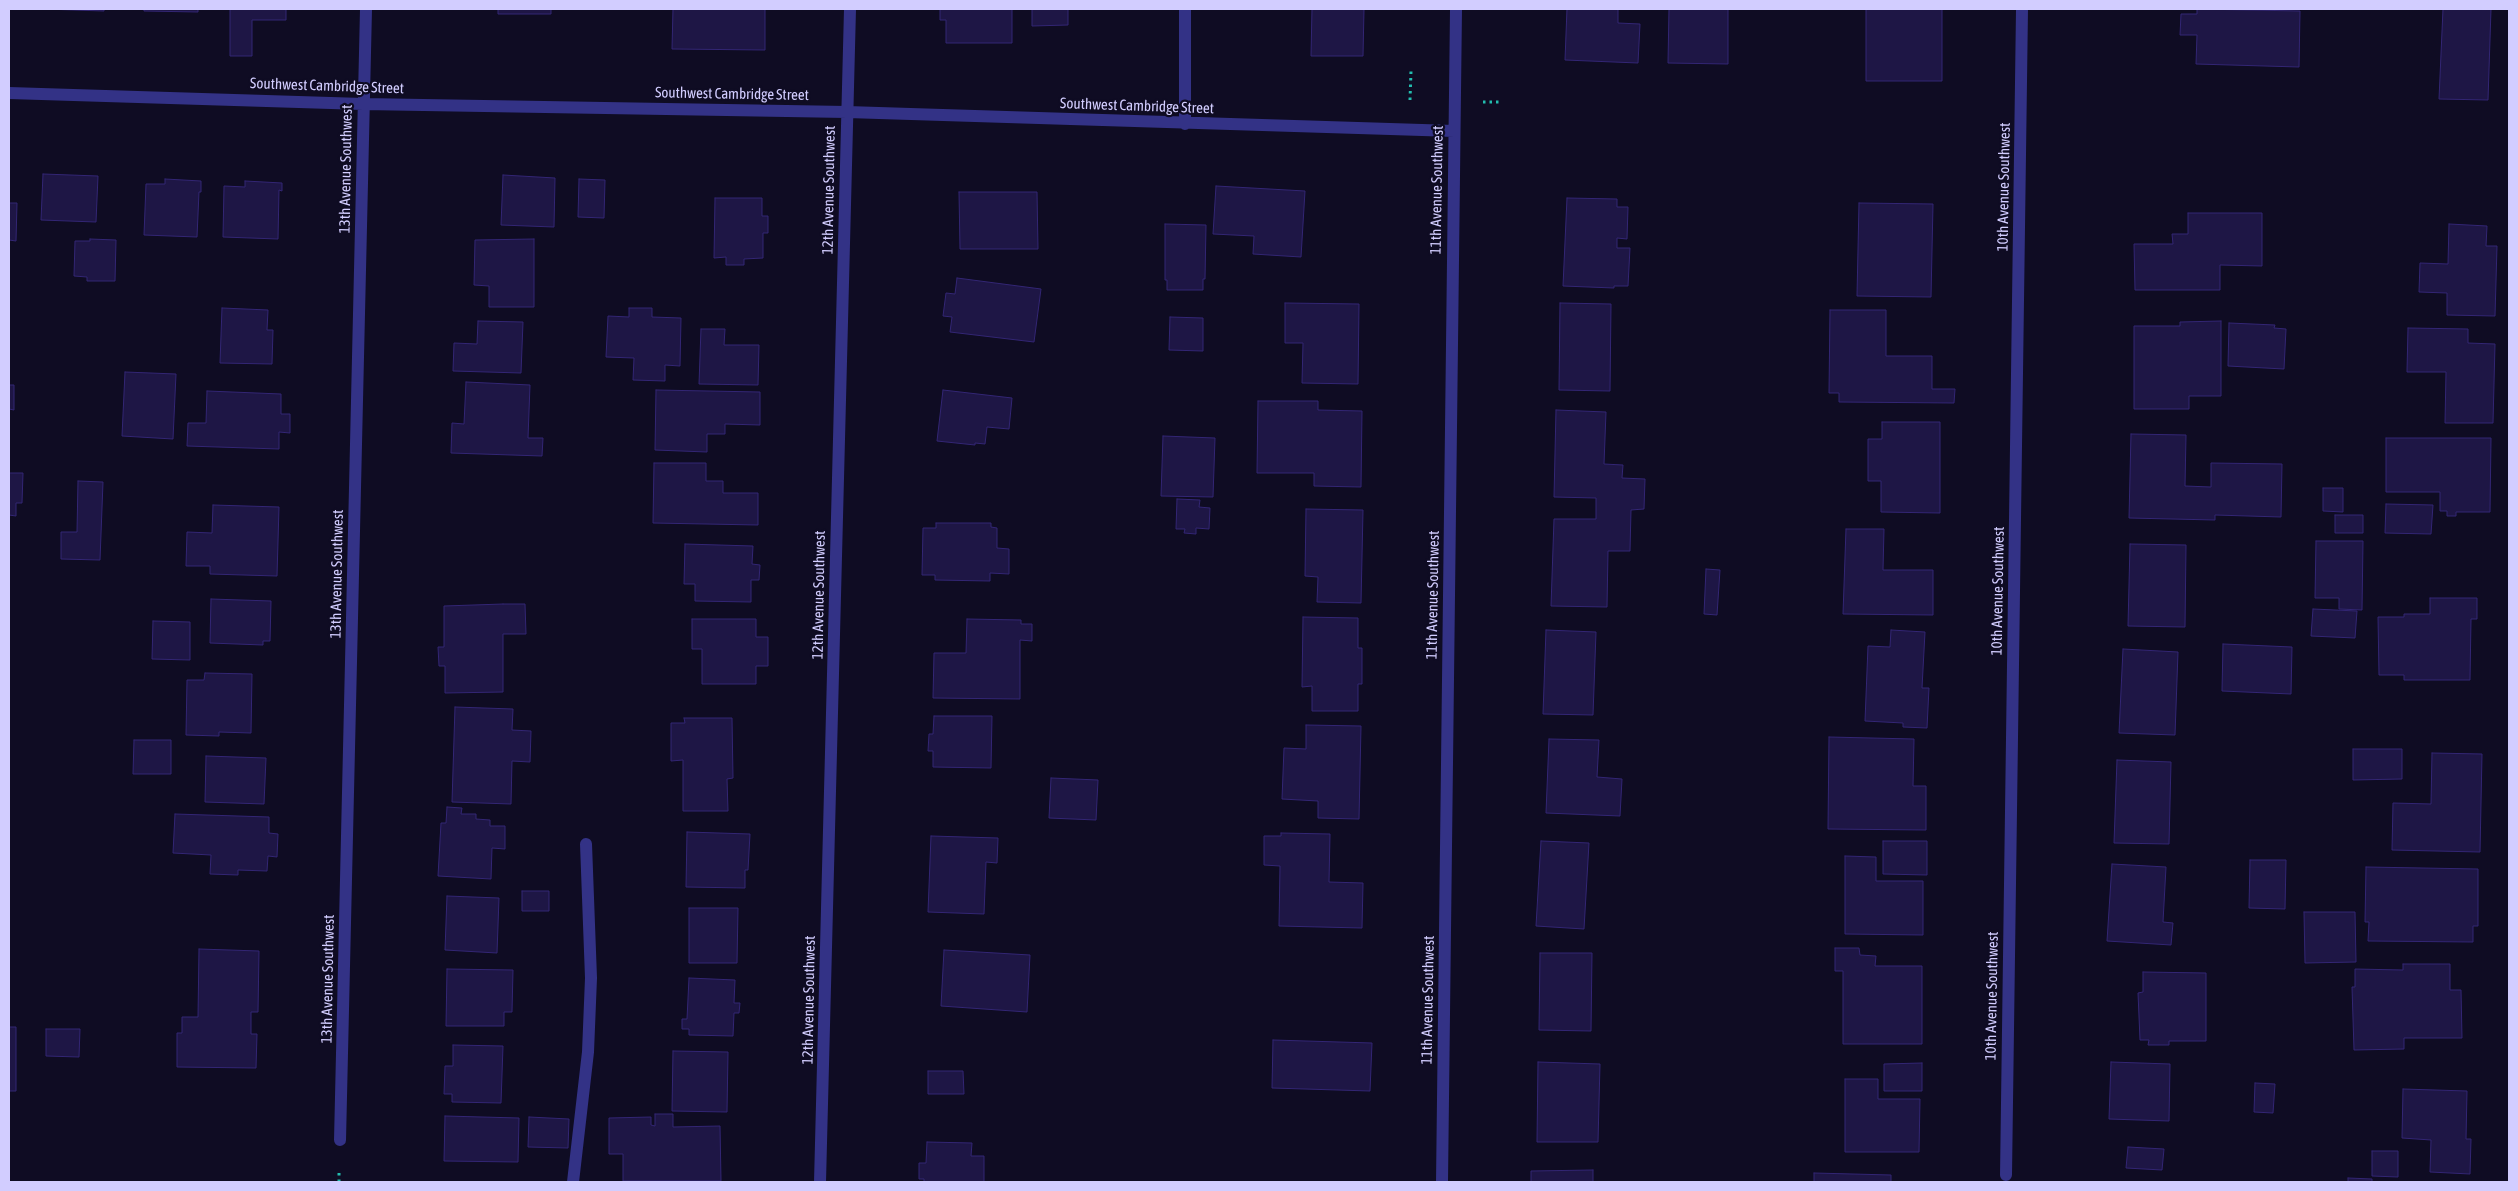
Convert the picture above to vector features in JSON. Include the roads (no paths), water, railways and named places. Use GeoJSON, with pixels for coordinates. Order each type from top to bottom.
{"type":"FeatureCollection","features":[{"type":"Feature","properties":{"kind":"street","name":"13th Avenue Southwest"},"geometry":{"type":"LineString","coordinates":[[340,1140],[366,9]]}},
{"type":"Feature","properties":{"kind":"street","name":"12th Avenue Southwest"},"geometry":{"type":"LineString","coordinates":[[820,1182],[850,9]]}},
{"type":"Feature","properties":{"kind":"street"},"geometry":{"type":"LineString","coordinates":[[1185,124],[1186,9]]}},
{"type":"Feature","properties":{"kind":"street","name":"11th Avenue Southwest"},"geometry":{"type":"LineString","coordinates":[[1442,1182],[1456,9]]}},
{"type":"Feature","properties":{"kind":"street","name":"10th Avenue Southwest"},"geometry":{"type":"LineString","coordinates":[[2006,1175],[2022,9]]}},
{"type":"Feature","properties":{"kind":"street","name":"Southwest Cambridge Street"},"geometry":{"type":"LineString","coordinates":[[9,93],[363,104],[847,112],[1454,131]]}},
{"type":"Feature","properties":{"kind":"street"},"geometry":{"type":"LineString","coordinates":[[573,1182],[588,1052],[591,978],[586,844]]}}]}
